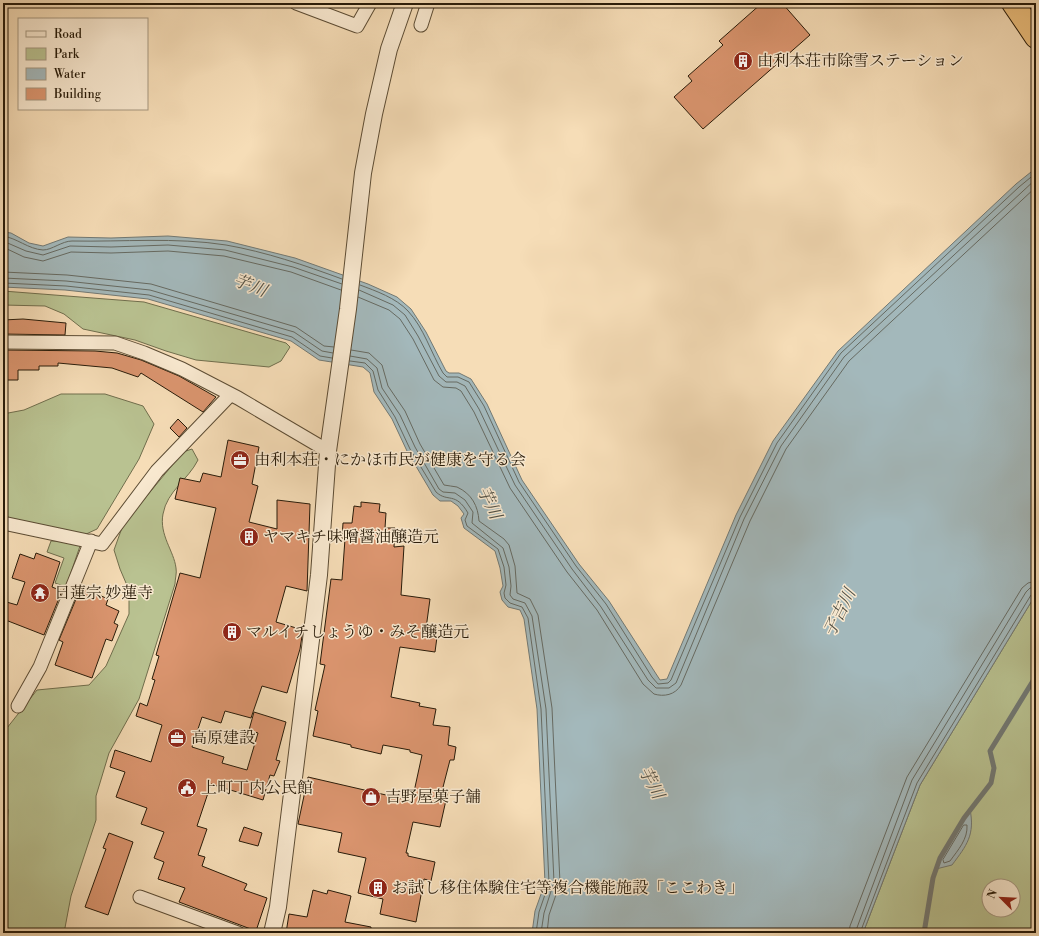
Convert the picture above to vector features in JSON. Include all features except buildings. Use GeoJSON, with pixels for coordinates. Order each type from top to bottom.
{"type":"FeatureCollection","features":[{"type":"Feature","properties":{"kind":"highway"},"geometry":{"type":"LineString","coordinates":[[1012,3],[1036,37]]}},
{"type":"Feature","properties":{"kind":"street"},"geometry":{"type":"LineString","coordinates":[[296,3],[358,26],[370,3]]}},
{"type":"Feature","properties":{"kind":"street"},"geometry":{"type":"LineString","coordinates":[[272,933],[278,907],[319,575],[328,451],[333,429],[364,173],[374,114],[389,49],[405,3]]}},
{"type":"Feature","properties":{"kind":"street"},"geometry":{"type":"LineString","coordinates":[[421,24],[428,3]]}},
{"type":"Feature","properties":{"kind":"street"},"geometry":{"type":"LineString","coordinates":[[3,342],[115,343],[182,369],[328,451]]}},
{"type":"Feature","properties":{"kind":"street"},"geometry":{"type":"LineString","coordinates":[[3,523],[102,544],[157,471],[230,395]]}},
{"type":"Feature","properties":{"kind":"street"},"geometry":{"type":"LineString","coordinates":[[18,706],[40,667],[91,541]]}},
{"type":"Feature","properties":{"kind":"street"},"geometry":{"type":"LineString","coordinates":[[140,897],[238,933]]}},
{"type":"Feature","properties":{"kind":"green space"},"geometry":{"type":"Polygon","coordinates":[[[3,291],[144,302],[286,343],[290,347],[281,361],[269,367],[196,360],[135,340],[83,329],[64,314],[45,306],[3,305],[3,291]]]}},
{"type":"Feature","properties":{"kind":"green space"},"geometry":{"type":"Polygon","coordinates":[[[61,394],[105,394],[143,406],[154,424],[139,459],[97,529],[84,535],[3,519],[3,414],[24,410],[61,394]]]}},
{"type":"Feature","properties":{"kind":"green space"},"geometry":{"type":"Polygon","coordinates":[[[192,449],[198,460],[189,474],[173,492],[165,506],[163,514],[163,529],[175,562],[175,584],[139,699],[109,753],[96,796],[96,820],[71,896],[64,933],[3,933],[3,850],[6,843],[8,810],[3,795],[3,733],[37,690],[89,685],[106,666],[129,614],[129,590],[114,550],[123,525],[183,452],[192,449]]]}},
{"type":"Feature","properties":{"kind":"green space"},"geometry":{"type":"Polygon","coordinates":[[[51,541],[66,541],[80,546],[66,587],[55,583],[64,558],[47,552],[51,541]]]}},
{"type":"Feature","properties":{"kind":"green space"},"geometry":{"type":"Polygon","coordinates":[[[1036,594],[1036,933],[863,933],[920,785],[1036,594]]]}},
{"type":"Feature","properties":{"kind":"water"},"geometry":{"type":"Polygon","coordinates":[[[1036,168],[1036,594],[920,785],[863,933],[532,933],[535,911],[545,883],[537,709],[524,619],[520,610],[508,607],[502,600],[500,592],[503,586],[495,551],[464,528],[461,518],[464,514],[458,506],[451,501],[440,501],[433,495],[407,451],[392,419],[374,392],[370,373],[363,367],[319,360],[291,341],[148,299],[65,290],[3,287],[3,232],[11,233],[29,243],[43,246],[68,237],[111,238],[168,236],[227,241],[295,258],[368,284],[397,297],[411,309],[426,332],[446,371],[449,373],[459,373],[471,379],[487,404],[522,480],[579,564],[609,601],[660,680],[667,679],[736,515],[773,441],[838,351],[1016,184],[1036,168]]]}},
{"type":"Feature","properties":{"kind":"water"},"geometry":{"type":"Polygon","coordinates":[[[970,809],[971,826],[966,845],[952,865],[936,869],[940,858],[970,809]]]}},
{"type":"Feature","properties":{"kind":"waterway"},"geometry":{"type":"LineString","coordinates":[[924,933],[933,878],[940,858],[964,818],[991,783],[994,768],[990,751],[1036,676]]}},
{"type":"Feature","properties":{"kind":"place","name":"由利本荘市除雪ステーション"},"geometry":{"type":"Point","coordinates":[743,61]}},
{"type":"Feature","properties":{"kind":"place","name":"由利本荘・にかほ市民が健康を守る会"},"geometry":{"type":"Point","coordinates":[240,460]}},
{"type":"Feature","properties":{"kind":"place","name":"ヤマキチ味噌醤油醸造元"},"geometry":{"type":"Point","coordinates":[249,537]}},
{"type":"Feature","properties":{"kind":"place","name":"日蓮宗 妙蓮寺"},"geometry":{"type":"Point","coordinates":[40,593]}},
{"type":"Feature","properties":{"kind":"place","name":"マルイチしょうゆ・みそ醸造元"},"geometry":{"type":"Point","coordinates":[232,632]}},
{"type":"Feature","properties":{"kind":"place","name":"高原建設"},"geometry":{"type":"Point","coordinates":[177,738]}},
{"type":"Feature","properties":{"kind":"place","name":"上町丁内公民館"},"geometry":{"type":"Point","coordinates":[187,788]}},
{"type":"Feature","properties":{"kind":"place","name":"吉野屋菓子舗"},"geometry":{"type":"Point","coordinates":[371,797]}},
{"type":"Feature","properties":{"kind":"place","name":"お試し移住体験住宅等複合機能施設「ここわき」"},"geometry":{"type":"Point","coordinates":[378,888]}},
{"type":"Feature","properties":{"kind":"water label","name":"芋川"},"geometry":{"type":"Point","coordinates":[250,286]}},
{"type":"Feature","properties":{"kind":"water label","name":"芋川"},"geometry":{"type":"Point","coordinates":[489,503]}},
{"type":"Feature","properties":{"kind":"water label","name":"子吉川"},"geometry":{"type":"Point","coordinates":[840,613]}},
{"type":"Feature","properties":{"kind":"water label","name":"芋川"},"geometry":{"type":"Point","coordinates":[651,783]}}]}
